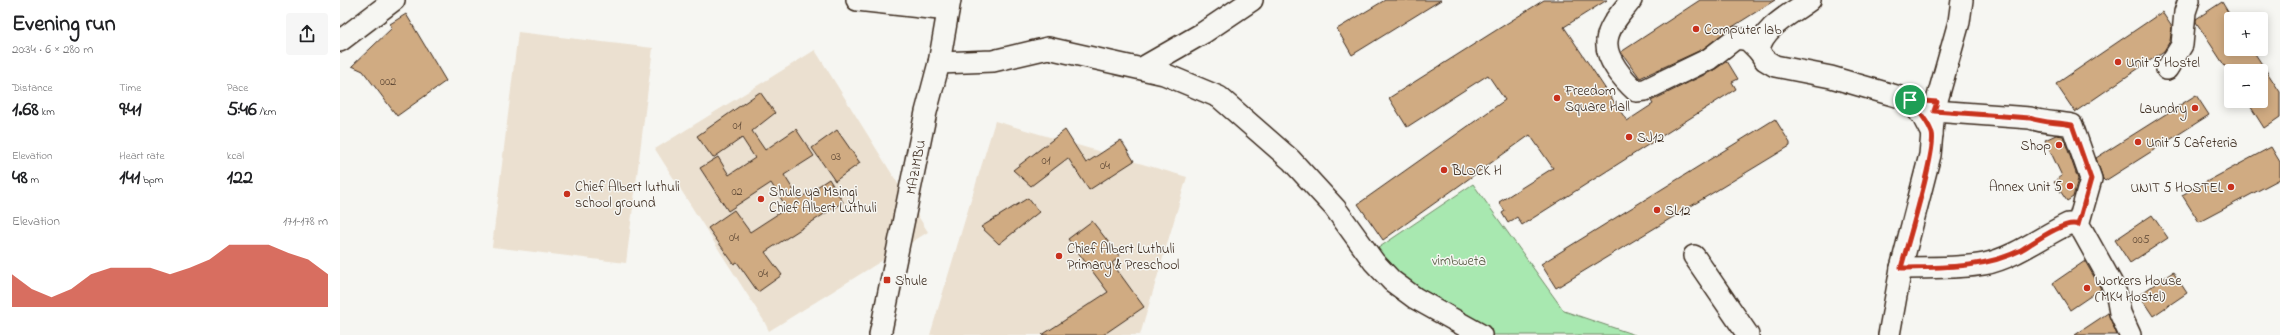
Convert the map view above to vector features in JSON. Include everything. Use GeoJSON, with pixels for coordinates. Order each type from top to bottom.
{"type":"FeatureCollection","features":[{"type":"Feature","properties":{"kind":"street"},"geometry":{"type":"LineString","coordinates":[[340,41],[394,0]]}},
{"type":"Feature","properties":{"kind":"street"},"geometry":{"type":"LineString","coordinates":[[857,0],[947,3]]}},
{"type":"Feature","properties":{"kind":"street"},"geometry":{"type":"LineString","coordinates":[[1142,68],[1203,33],[1252,0]]}},
{"type":"Feature","properties":{"kind":"street"},"geometry":{"type":"LineString","coordinates":[[1631,0],[1612,28],[1607,40],[1609,55],[1628,83],[1636,91],[1645,90],[1709,59],[1736,38],[1748,40],[1766,60],[1775,66],[1831,77],[1936,106],[2030,118],[2042,122],[2053,121],[2072,125],[2091,179],[2078,225],[2118,296],[2120,313],[2130,335]]}},
{"type":"Feature","properties":{"kind":"street"},"geometry":{"type":"LineString","coordinates":[[1759,51],[1760,42],[1766,33],[1810,0]]}},
{"type":"Feature","properties":{"kind":"street"},"geometry":{"type":"LineString","coordinates":[[1889,335],[1901,268],[1930,155],[1936,106],[1959,22],[1962,0]]}},
{"type":"Feature","properties":{"kind":"street"},"geometry":{"type":"LineString","coordinates":[[2167,69],[2182,46],[2185,12],[2189,0]]}},
{"type":"Feature","properties":{"kind":"street","name":"MAZIMBU"},"geometry":{"type":"LineString","coordinates":[[880,335],[926,112],[939,63],[947,3]]}},
{"type":"Feature","properties":{"kind":"street"},"geometry":{"type":"LineString","coordinates":[[939,63],[993,61],[1048,48],[1142,68],[1176,78],[1220,97],[1285,155],[1336,208],[1374,262],[1392,281],[1415,298],[1481,335]]}},
{"type":"Feature","properties":{"kind":"street"},"geometry":{"type":"LineString","coordinates":[[1910,100],[1923,117],[1932,134]]}},
{"type":"Feature","properties":{"kind":"street"},"geometry":{"type":"LineString","coordinates":[[1901,268],[1958,267],[1986,264],[2020,250],[2068,224],[2078,225]]}},
{"type":"Feature","properties":{"kind":"street"},"geometry":{"type":"LineString","coordinates":[[1694,256],[1748,335]]}},
{"type":"Feature","properties":{"kind":"shaded area","name":"Chief Albert luthuli school ground"},"geometry":{"type":"Polygon","coordinates":[[[518,32],[653,48],[626,263],[492,247],[518,32]]]}},
{"type":"Feature","properties":{"kind":"shaded area"},"geometry":{"type":"Polygon","coordinates":[[[815,50],[928,232],[769,331],[655,149],[815,50]]]}},
{"type":"Feature","properties":{"kind":"shaded area","name":"Chief Albert Luthuli Primary & Preschool"},"geometry":{"type":"Polygon","coordinates":[[[995,121],[1187,177],[1140,335],[930,335],[995,121]]]}},
{"type":"Feature","properties":{"kind":"green space","name":"vimbweta"},"geometry":{"type":"Polygon","coordinates":[[[1473,184],[1564,311],[1635,335],[1480,335],[1362,259],[1473,184]]]}},
{"type":"Feature","properties":{"kind":"building"},"geometry":{"type":"Polygon","coordinates":[[[1385,0],[1441,0],[1352,55],[1337,29],[1385,0]]]}},
{"type":"Feature","properties":{"kind":"building"},"geometry":{"type":"Polygon","coordinates":[[[1544,0],[1607,0],[1564,27],[1627,121],[1653,104],[1651,101],[1714,70],[1727,61],[1738,79],[1732,82],[1736,89],[1522,225],[1517,217],[1508,223],[1502,213],[1505,211],[1499,202],[1553,168],[1530,135],[1383,240],[1358,204],[1505,100],[1488,75],[1407,127],[1389,98],[1544,0]]]}},
{"type":"Feature","properties":{"kind":"building"},"geometry":{"type":"Polygon","coordinates":[[[1700,0],[1775,0],[1729,29],[1703,49],[1640,78],[1621,52],[1700,0]]]}},
{"type":"Feature","properties":{"kind":"building","name":"Unit 5 Hostel"},"geometry":{"type":"Polygon","coordinates":[[[2222,2],[2228,12],[2224,12],[2224,56],[2257,56],[2262,64],[2224,65],[2196,22],[2196,19],[2222,2]]]}},
{"type":"Feature","properties":{"kind":"building","name":"Unit 5 Hostel"},"geometry":{"type":"Polygon","coordinates":[[[2162,12],[2172,27],[2170,41],[2164,51],[2075,112],[2056,84],[2162,12]]]}},
{"type":"Feature","properties":{"kind":"building"},"geometry":{"type":"Polygon","coordinates":[[[406,14],[446,81],[397,116],[363,71],[352,66],[392,28],[390,24],[406,14]]]}},
{"type":"Feature","properties":{"kind":"building","name":"Unit 5 Hostel"},"geometry":{"type":"Polygon","coordinates":[[[2268,74],[2280,92],[2280,117],[2264,128],[2251,108],[2268,108],[2268,74]]]}},
{"type":"Feature","properties":{"kind":"building"},"geometry":{"type":"Polygon","coordinates":[[[760,92],[775,113],[752,131],[765,150],[796,129],[814,156],[784,175],[799,199],[829,179],[843,202],[765,252],[782,275],[758,292],[737,262],[734,264],[708,228],[734,210],[750,232],[787,208],[771,183],[728,211],[700,168],[718,157],[729,175],[755,158],[742,138],[713,158],[697,136],[760,92]]]}},
{"type":"Feature","properties":{"kind":"building"},"geometry":{"type":"Polygon","coordinates":[[[2196,95],[2209,115],[2105,181],[2103,179],[2096,158],[2196,95]]]}},
{"type":"Feature","properties":{"kind":"building"},"geometry":{"type":"Polygon","coordinates":[[[1775,119],[1790,143],[1790,146],[1556,288],[1541,264],[1775,119]]]}},
{"type":"Feature","properties":{"kind":"building"},"geometry":{"type":"Polygon","coordinates":[[[837,130],[860,163],[835,181],[812,148],[837,130]]]}},
{"type":"Feature","properties":{"kind":"building"},"geometry":{"type":"Polygon","coordinates":[[[1065,130],[1086,163],[1121,140],[1134,161],[1089,190],[1068,158],[1031,186],[1013,170],[1065,130]]]}},
{"type":"Feature","properties":{"kind":"building"},"geometry":{"type":"Polygon","coordinates":[[[2056,135],[2063,136],[2078,179],[2073,197],[2067,201],[2054,182],[2062,176],[2045,140],[2056,135]]]}},
{"type":"Feature","properties":{"kind":"building","name":"UNIT 5 HOSTEL"},"geometry":{"type":"Polygon","coordinates":[[[2271,147],[2280,162],[2280,179],[2199,222],[2182,195],[2271,147]]]}},
{"type":"Feature","properties":{"kind":"building"},"geometry":{"type":"Polygon","coordinates":[[[1028,198],[1039,212],[999,244],[981,227],[1028,198]]]}},
{"type":"Feature","properties":{"kind":"building"},"geometry":{"type":"Polygon","coordinates":[[[2152,215],[2168,238],[2130,263],[2115,240],[2152,215]]]}},
{"type":"Feature","properties":{"kind":"building"},"geometry":{"type":"Polygon","coordinates":[[[1092,221],[1120,257],[1112,263],[1144,307],[1103,335],[1042,335],[1108,292],[1068,239],[1092,221]]]}},
{"type":"Feature","properties":{"kind":"building"},"geometry":{"type":"Polygon","coordinates":[[[2085,261],[2101,289],[2070,310],[2053,283],[2085,261]]]}},
{"type":"Feature","properties":{"kind":"building"},"geometry":{"type":"Polygon","coordinates":[[[2173,272],[2187,293],[2153,316],[2139,295],[2173,272]]]}},
{"type":"Feature","properties":{"kind":"building"},"geometry":{"type":"Polygon","coordinates":[[[2108,313],[2117,335],[2075,335],[2108,313]]]}},
{"type":"Feature","properties":{"kind":"place","name":"Computer lab"},"geometry":{"type":"Point","coordinates":[1696,29]}},
{"type":"Feature","properties":{"kind":"place","name":"Unit 5 Hostel"},"geometry":{"type":"Point","coordinates":[2118,62]}},
{"type":"Feature","properties":{"kind":"place","name":"Freedom Square Hall"},"geometry":{"type":"Point","coordinates":[1557,98]}},
{"type":"Feature","properties":{"kind":"place","name":"Laundry"},"geometry":{"type":"Point","coordinates":[2195,108]}},
{"type":"Feature","properties":{"kind":"place","name":"SJ12"},"geometry":{"type":"Point","coordinates":[1629,137]}},
{"type":"Feature","properties":{"kind":"place","name":"Unit 5 Cafeteria"},"geometry":{"type":"Point","coordinates":[2138,142]}},
{"type":"Feature","properties":{"kind":"place","name":"Shop"},"geometry":{"type":"Point","coordinates":[2059,145]}},
{"type":"Feature","properties":{"kind":"place","name":"BLOCK H"},"geometry":{"type":"Point","coordinates":[1444,170]}},
{"type":"Feature","properties":{"kind":"place","name":"Annex Unit 5"},"geometry":{"type":"Point","coordinates":[2070,186]}},
{"type":"Feature","properties":{"kind":"place","name":"UNIT 5 HOSTEL"},"geometry":{"type":"Point","coordinates":[2231,187]}},
{"type":"Feature","properties":{"kind":"place","name":"Chief Albert luthuli school ground"},"geometry":{"type":"Point","coordinates":[567,194]}},
{"type":"Feature","properties":{"kind":"place","name":"Shule ya Msingi Chief Albert Luthuli"},"geometry":{"type":"Point","coordinates":[761,199]}},
{"type":"Feature","properties":{"kind":"place","name":"SL12"},"geometry":{"type":"Point","coordinates":[1657,210]}},
{"type":"Feature","properties":{"kind":"place","name":"Chief Albert Luthuli Primary & Preschool"},"geometry":{"type":"Point","coordinates":[1059,256]}},
{"type":"Feature","properties":{"kind":"place","name":"Shule"},"geometry":{"type":"Point","coordinates":[887,280]}},
{"type":"Feature","properties":{"kind":"place","name":"Workers House (MK4 Hostel)"},"geometry":{"type":"Point","coordinates":[2087,288]}},
{"type":"Feature","properties":{"kind":"route"},"geometry":{"type":"LineString","coordinates":[[1910,100],[1937,102],[1934,111],[1956,114],[2030,118],[2042,122],[2053,121],[2072,125],[2091,179],[2078,225],[2068,224],[2020,250],[1986,264],[1958,267],[1901,268],[1930,155],[1932,134],[1923,117],[1910,100]]}}]}
